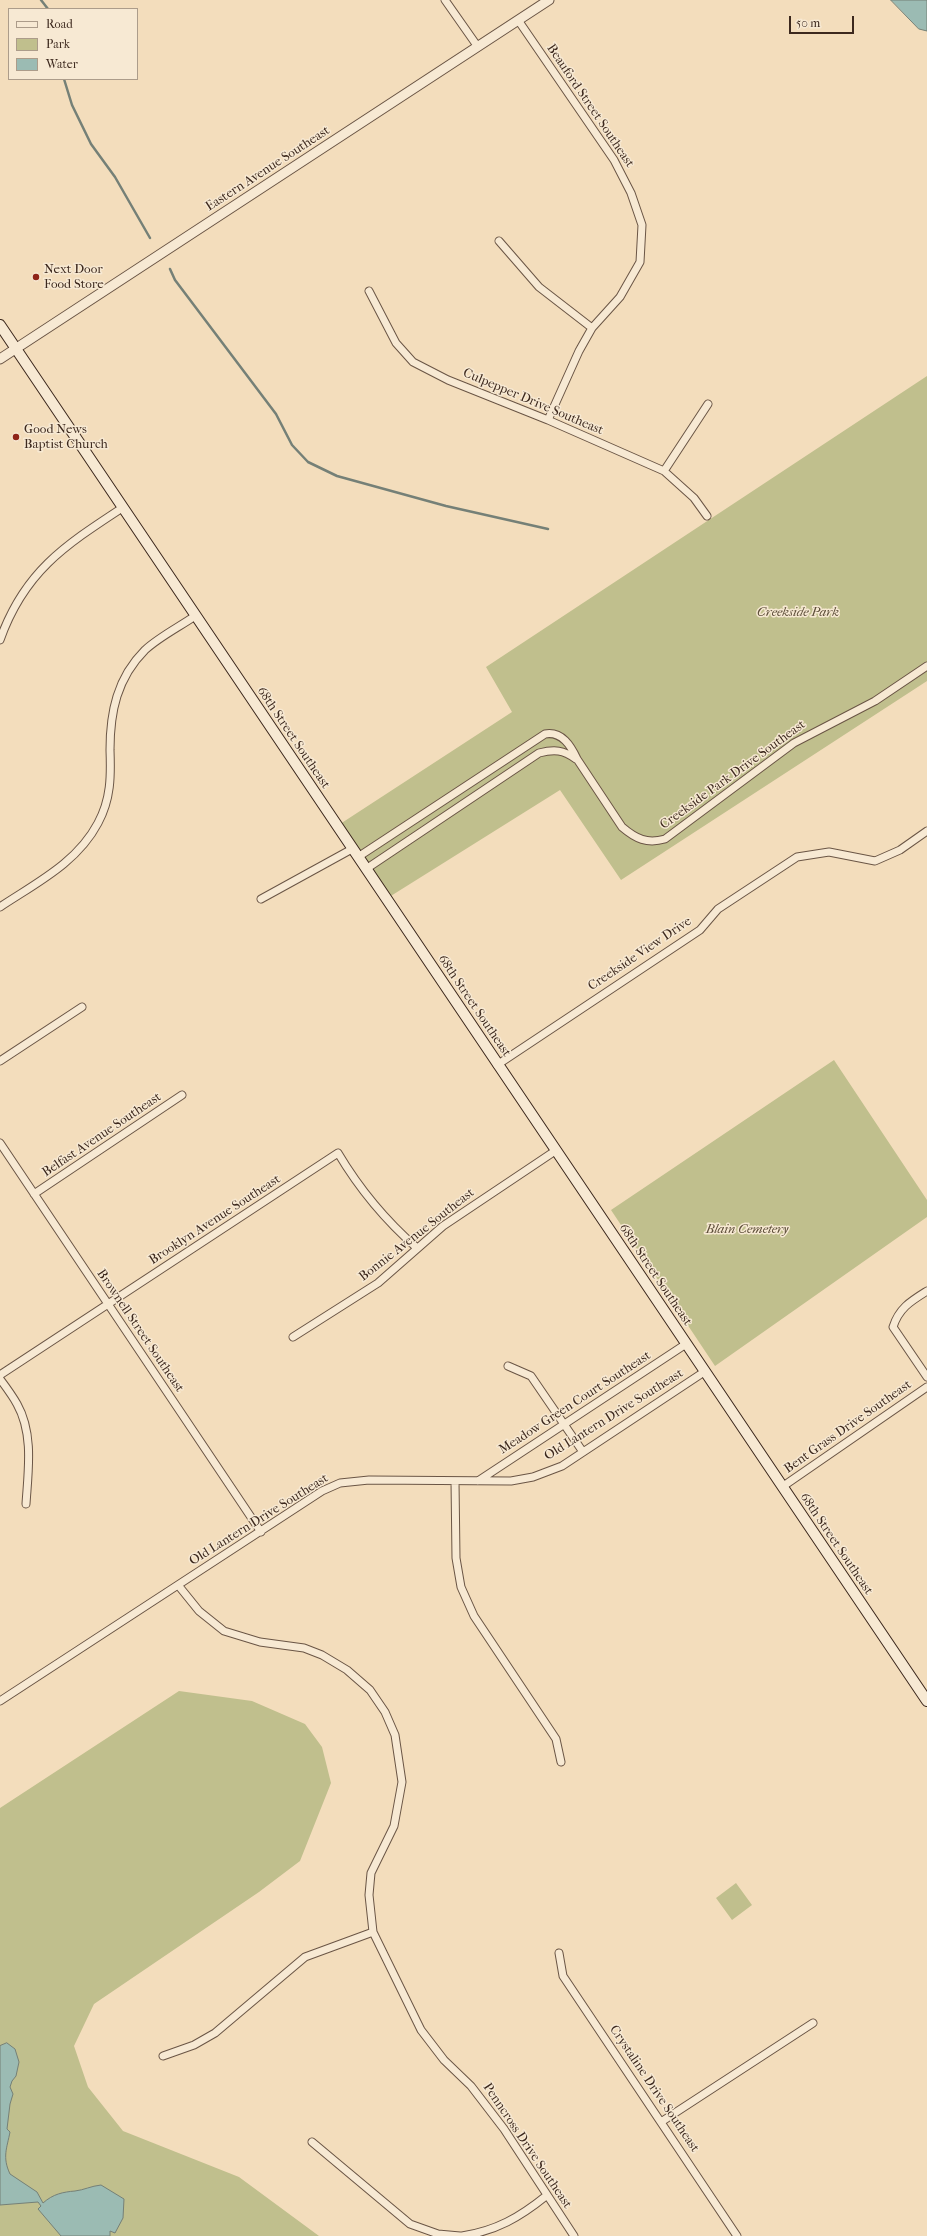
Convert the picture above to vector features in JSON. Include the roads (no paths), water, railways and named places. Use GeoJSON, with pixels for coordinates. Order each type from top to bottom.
{"type":"FeatureCollection","features":[{"type":"Feature","properties":{"kind":"main road","name":"68th Street Southeast"},"geometry":{"type":"LineString","coordinates":[[0,325],[555,1151],[927,1701]]}},
{"type":"Feature","properties":{"kind":"street"},"geometry":{"type":"LineString","coordinates":[[445,0],[478,47]]}},
{"type":"Feature","properties":{"kind":"street","name":"Eastern Avenue Southeast"},"geometry":{"type":"LineString","coordinates":[[0,359],[549,0]]}},
{"type":"Feature","properties":{"kind":"street","name":"Beauford Street Southeast"},"geometry":{"type":"LineString","coordinates":[[518,20],[614,160],[632,193],[642,225],[640,262],[620,297],[592,328],[579,350],[548,420]]}},
{"type":"Feature","properties":{"kind":"street"},"geometry":{"type":"LineString","coordinates":[[499,241],[539,287],[592,328]]}},
{"type":"Feature","properties":{"kind":"street","name":"Culpepper Drive Southeast"},"geometry":{"type":"LineString","coordinates":[[369,291],[396,344],[413,362],[448,380],[548,420],[664,471],[694,498],[707,516]]}},
{"type":"Feature","properties":{"kind":"street"},"geometry":{"type":"LineString","coordinates":[[664,471],[708,404]]}},
{"type":"Feature","properties":{"kind":"street"},"geometry":{"type":"LineString","coordinates":[[0,640],[11,612],[25,589],[46,563],[79,536],[122,508]]}},
{"type":"Feature","properties":{"kind":"street"},"geometry":{"type":"LineString","coordinates":[[0,906],[62,867],[81,848],[98,823],[111,788],[110,737],[113,708],[119,690],[126,677],[145,650],[195,616]]}},
{"type":"Feature","properties":{"kind":"street","name":"Creekside Park Drive Southeast"},"geometry":{"type":"LineString","coordinates":[[358,857],[546,734],[551,733],[566,740],[576,759],[622,827],[631,835],[644,841],[654,842],[677,832],[794,743],[874,701],[927,666]]}},
{"type":"Feature","properties":{"kind":"street","name":"Creekside Park Drive Southeast"},"geometry":{"type":"LineString","coordinates":[[366,869],[539,753],[552,749],[564,751],[576,759]]}},
{"type":"Feature","properties":{"kind":"street","name":"Creekside View Drive"},"geometry":{"type":"LineString","coordinates":[[497,1064],[700,930],[718,909],[797,857],[829,852],[876,861],[900,850],[927,831]]}},
{"type":"Feature","properties":{"kind":"street"},"geometry":{"type":"LineString","coordinates":[[261,898],[352,849]]}},
{"type":"Feature","properties":{"kind":"street"},"geometry":{"type":"LineString","coordinates":[[0,1061],[82,1007]]}},
{"type":"Feature","properties":{"kind":"street","name":"Belfast Avenue Southeast"},"geometry":{"type":"LineString","coordinates":[[34,1194],[182,1095]]}},
{"type":"Feature","properties":{"kind":"street","name":"Brownell Street Southeast"},"geometry":{"type":"LineString","coordinates":[[0,1143],[261,1532]]}},
{"type":"Feature","properties":{"kind":"street","name":"Bonnie Avenue Southeast"},"geometry":{"type":"LineString","coordinates":[[293,1337],[378,1283],[403,1264],[418,1248],[470,1207],[555,1151]]}},
{"type":"Feature","properties":{"kind":"street","name":"Brooklyn Avenue Southeast"},"geometry":{"type":"LineString","coordinates":[[0,1375],[338,1153],[351,1174],[378,1210],[418,1248]]}},
{"type":"Feature","properties":{"kind":"street"},"geometry":{"type":"LineString","coordinates":[[927,1291],[904,1306],[896,1317],[893,1327],[927,1377]]}},
{"type":"Feature","properties":{"kind":"street","name":"Meadow Green Court Southeast"},"geometry":{"type":"LineString","coordinates":[[478,1481],[686,1344]]}},
{"type":"Feature","properties":{"kind":"street"},"geometry":{"type":"LineString","coordinates":[[508,1366],[531,1376],[583,1452]]}},
{"type":"Feature","properties":{"kind":"street","name":"Old Lantern Drive Southeast"},"geometry":{"type":"LineString","coordinates":[[0,1701],[322,1491],[340,1483],[369,1480],[511,1481],[533,1477],[562,1466],[704,1372]]}},
{"type":"Feature","properties":{"kind":"street"},"geometry":{"type":"LineString","coordinates":[[0,1379],[18,1405],[26,1427],[29,1456],[26,1504]]}},
{"type":"Feature","properties":{"kind":"street","name":"Bent Grass Drive Southeast"},"geometry":{"type":"LineString","coordinates":[[782,1487],[927,1387]]}},
{"type":"Feature","properties":{"kind":"street"},"geometry":{"type":"LineString","coordinates":[[455,1481],[456,1558],[461,1587],[474,1616],[556,1739],[561,1762]]}},
{"type":"Feature","properties":{"kind":"street","name":"Penncross Drive Southeast"},"geometry":{"type":"LineString","coordinates":[[178,1585],[198,1611],[224,1631],[260,1642],[304,1648],[322,1655],[347,1670],[370,1690],[385,1712],[395,1735],[402,1782],[394,1826],[371,1873],[369,1895],[373,1932],[422,2030],[444,2060],[471,2086],[535,2175],[546,2196],[574,2236]]}},
{"type":"Feature","properties":{"kind":"street"},"geometry":{"type":"LineString","coordinates":[[163,2056],[194,2044],[215,2033],[305,1957],[373,1932]]}},
{"type":"Feature","properties":{"kind":"street","name":"Crystaline Drive Southeast"},"geometry":{"type":"LineString","coordinates":[[559,1953],[563,1976],[737,2236]]}},
{"type":"Feature","properties":{"kind":"street"},"geometry":{"type":"LineString","coordinates":[[661,2122],[813,2023]]}},
{"type":"Feature","properties":{"kind":"street"},"geometry":{"type":"LineString","coordinates":[[312,2142],[410,2224],[438,2234],[461,2236],[482,2233],[502,2226],[525,2213],[546,2196]]}},
{"type":"Feature","properties":{"kind":"water"},"geometry":{"type":"Polygon","coordinates":[[[891,0],[927,0],[927,31],[919,29],[891,0]]]}},
{"type":"Feature","properties":{"kind":"water"},"geometry":{"type":"Polygon","coordinates":[[[7,2043],[15,2049],[19,2062],[16,2076],[10,2087],[13,2094],[10,2104],[7,2129],[10,2132],[6,2163],[10,2174],[37,2192],[43,2203],[58,2194],[101,2185],[124,2199],[123,2218],[115,2233],[110,2231],[110,2236],[61,2236],[38,2209],[41,2206],[38,2202],[0,2205],[0,2046],[7,2043]]]}},
{"type":"Feature","properties":{"kind":"waterway"},"geometry":{"type":"LineString","coordinates":[[41,0],[47,8]]}},
{"type":"Feature","properties":{"kind":"waterway"},"geometry":{"type":"LineString","coordinates":[[64,80],[72,105],[91,144],[115,177],[150,238]]}},
{"type":"Feature","properties":{"kind":"waterway"},"geometry":{"type":"LineString","coordinates":[[170,269],[175,280],[276,414],[292,445],[308,462],[337,476],[446,506],[548,529]]}},
{"type":"Feature","properties":{"kind":"place","name":"Next Door Food Store"},"geometry":{"type":"Point","coordinates":[36,277]}},
{"type":"Feature","properties":{"kind":"place","name":"Good News Baptist Church"},"geometry":{"type":"Point","coordinates":[16,437]}},
{"type":"Feature","properties":{"kind":"park label","name":"Creekside Park"},"geometry":{"type":"Point","coordinates":[798,613]}},
{"type":"Feature","properties":{"kind":"park label","name":"Blain Cemetery"},"geometry":{"type":"Point","coordinates":[747,1230]}}]}
